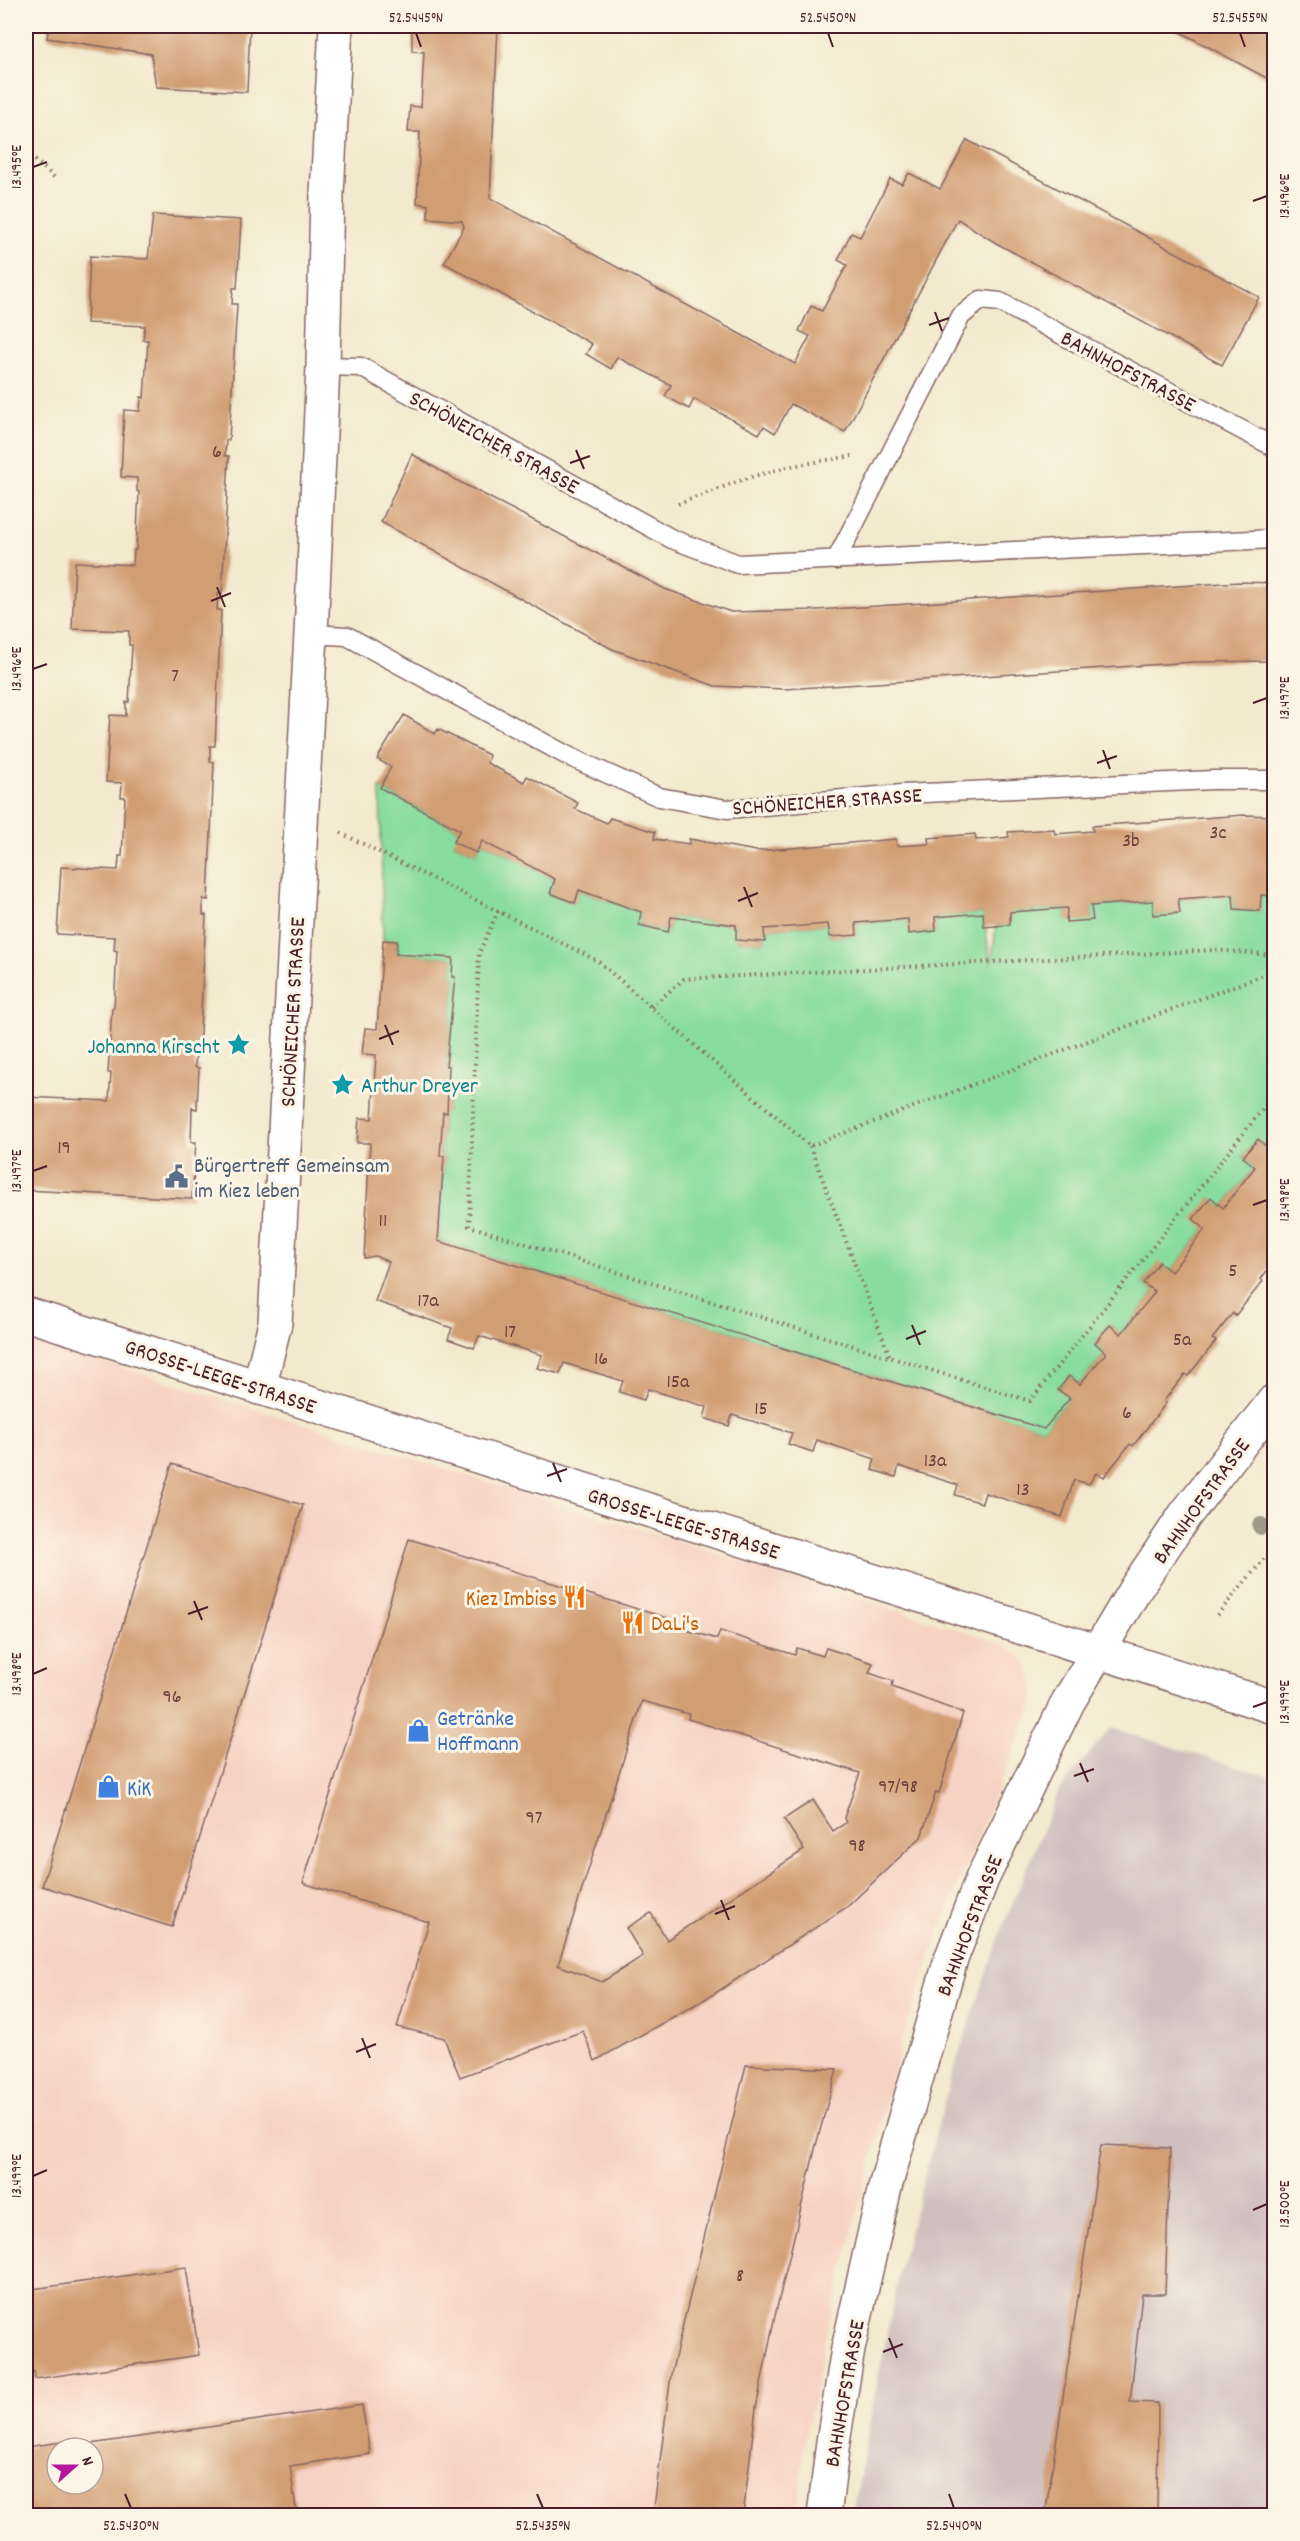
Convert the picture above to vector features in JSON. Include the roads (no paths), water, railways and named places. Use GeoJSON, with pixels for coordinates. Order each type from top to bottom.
{"type":"FeatureCollection","features":[{"type":"Feature","properties":{"kind":"street","name":"SCHÖNEICHER STRASSE"},"geometry":{"type":"LineString","coordinates":[[259,1388],[275,1323],[311,634],[323,366],[327,194],[336,26]]}},
{"type":"Feature","properties":{"kind":"street","name":"GROSSE-LEEGE-STRASSE"},"geometry":{"type":"LineString","coordinates":[[26,1314],[1275,1707]]}},
{"type":"Feature","properties":{"kind":"street","name":"BAHNHOFSTRASSE"},"geometry":{"type":"LineString","coordinates":[[824,2516],[832,2442],[848,2349],[885,2187],[951,1959],[982,1880],[1068,1702],[1136,1588],[1185,1515],[1275,1401]]}},
{"type":"Feature","properties":{"kind":"lane","name":"BAHNHOFSTRASSE"},"geometry":{"type":"LineString","coordinates":[[836,560],[961,316],[981,300],[1000,302],[1275,447]]}},
{"type":"Feature","properties":{"kind":"lane","name":"SCHÖNEICHER STRASSE"},"geometry":{"type":"LineString","coordinates":[[323,366],[361,367],[672,539],[738,564],[1275,539]]}},
{"type":"Feature","properties":{"kind":"lane","name":"SCHÖNEICHER STRASSE"},"geometry":{"type":"LineString","coordinates":[[311,634],[347,636],[568,756],[659,797],[727,809],[902,794],[1213,780],[1275,780]]}},
{"type":"Feature","properties":{"kind":"place","name":"Johanna Kirscht"},"geometry":{"type":"Point","coordinates":[238,1045]}},
{"type":"Feature","properties":{"kind":"place","name":"Arthur Dreyer"},"geometry":{"type":"Point","coordinates":[343,1084]}},
{"type":"Feature","properties":{"kind":"place","name":"Bürgertreff Gemeinsam im Kiez leben"},"geometry":{"type":"Point","coordinates":[176,1177]}},
{"type":"Feature","properties":{"kind":"place","name":"Kiez Imbiss"},"geometry":{"type":"Point","coordinates":[575,1597]}},
{"type":"Feature","properties":{"kind":"place","name":"DaLi's"},"geometry":{"type":"Point","coordinates":[633,1622]}},
{"type":"Feature","properties":{"kind":"place","name":"Getränke Hoffmann"},"geometry":{"type":"Point","coordinates":[419,1730]}},
{"type":"Feature","properties":{"kind":"place","name":"KiK"},"geometry":{"type":"Point","coordinates":[109,1787]}}]}
